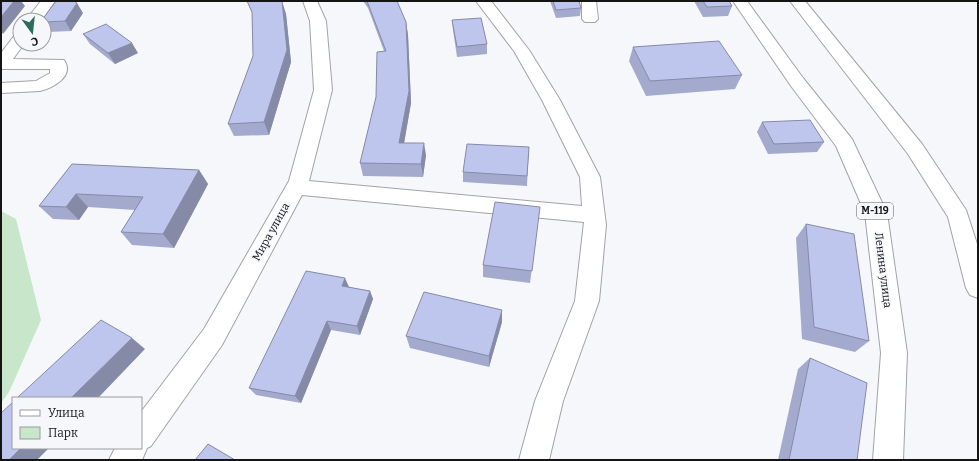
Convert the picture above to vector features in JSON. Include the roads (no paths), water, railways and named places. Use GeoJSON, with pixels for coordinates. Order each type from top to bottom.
{"type":"FeatureCollection","features":[{"type":"Feature","properties":{"kind":"street"},"geometry":{"type":"LineString","coordinates":[[40,12],[48,1]]}},
{"type":"Feature","properties":{"kind":"street","name":"Мира улица"},"geometry":{"type":"LineString","coordinates":[[142,435],[213,337],[299,181],[323,90],[318,21],[310,1]]}},
{"type":"Feature","properties":{"kind":"street"},"geometry":{"type":"LineString","coordinates":[[483,1],[521,50],[551,100],[590,177],[595,225],[588,301],[549,401],[534,460]]}},
{"type":"Feature","properties":{"kind":"street"},"geometry":{"type":"LineString","coordinates":[[589,1],[590,19]]}},
{"type":"Feature","properties":{"kind":"street","name":"Ленина улица"},"geometry":{"type":"LineString","coordinates":[[740,1],[797,82],[846,144],[876,213],[894,353],[888,460]]}},
{"type":"Feature","properties":{"kind":"street"},"geometry":{"type":"LineString","coordinates":[[798,1],[915,149],[958,216],[978,288]]}},
{"type":"Feature","properties":{"kind":"street"},"geometry":{"type":"LineString","coordinates":[[1,64],[12,50]]}},
{"type":"Feature","properties":{"kind":"street"},"geometry":{"type":"LineString","coordinates":[[1,64],[58,64],[58,75],[40,86],[1,88]]}},
{"type":"Feature","properties":{"kind":"street"},"geometry":{"type":"LineString","coordinates":[[295,187],[594,215]]}},
{"type":"Feature","properties":{"kind":"street"},"geometry":{"type":"LineString","coordinates":[[124,460],[132,449]]}}]}
